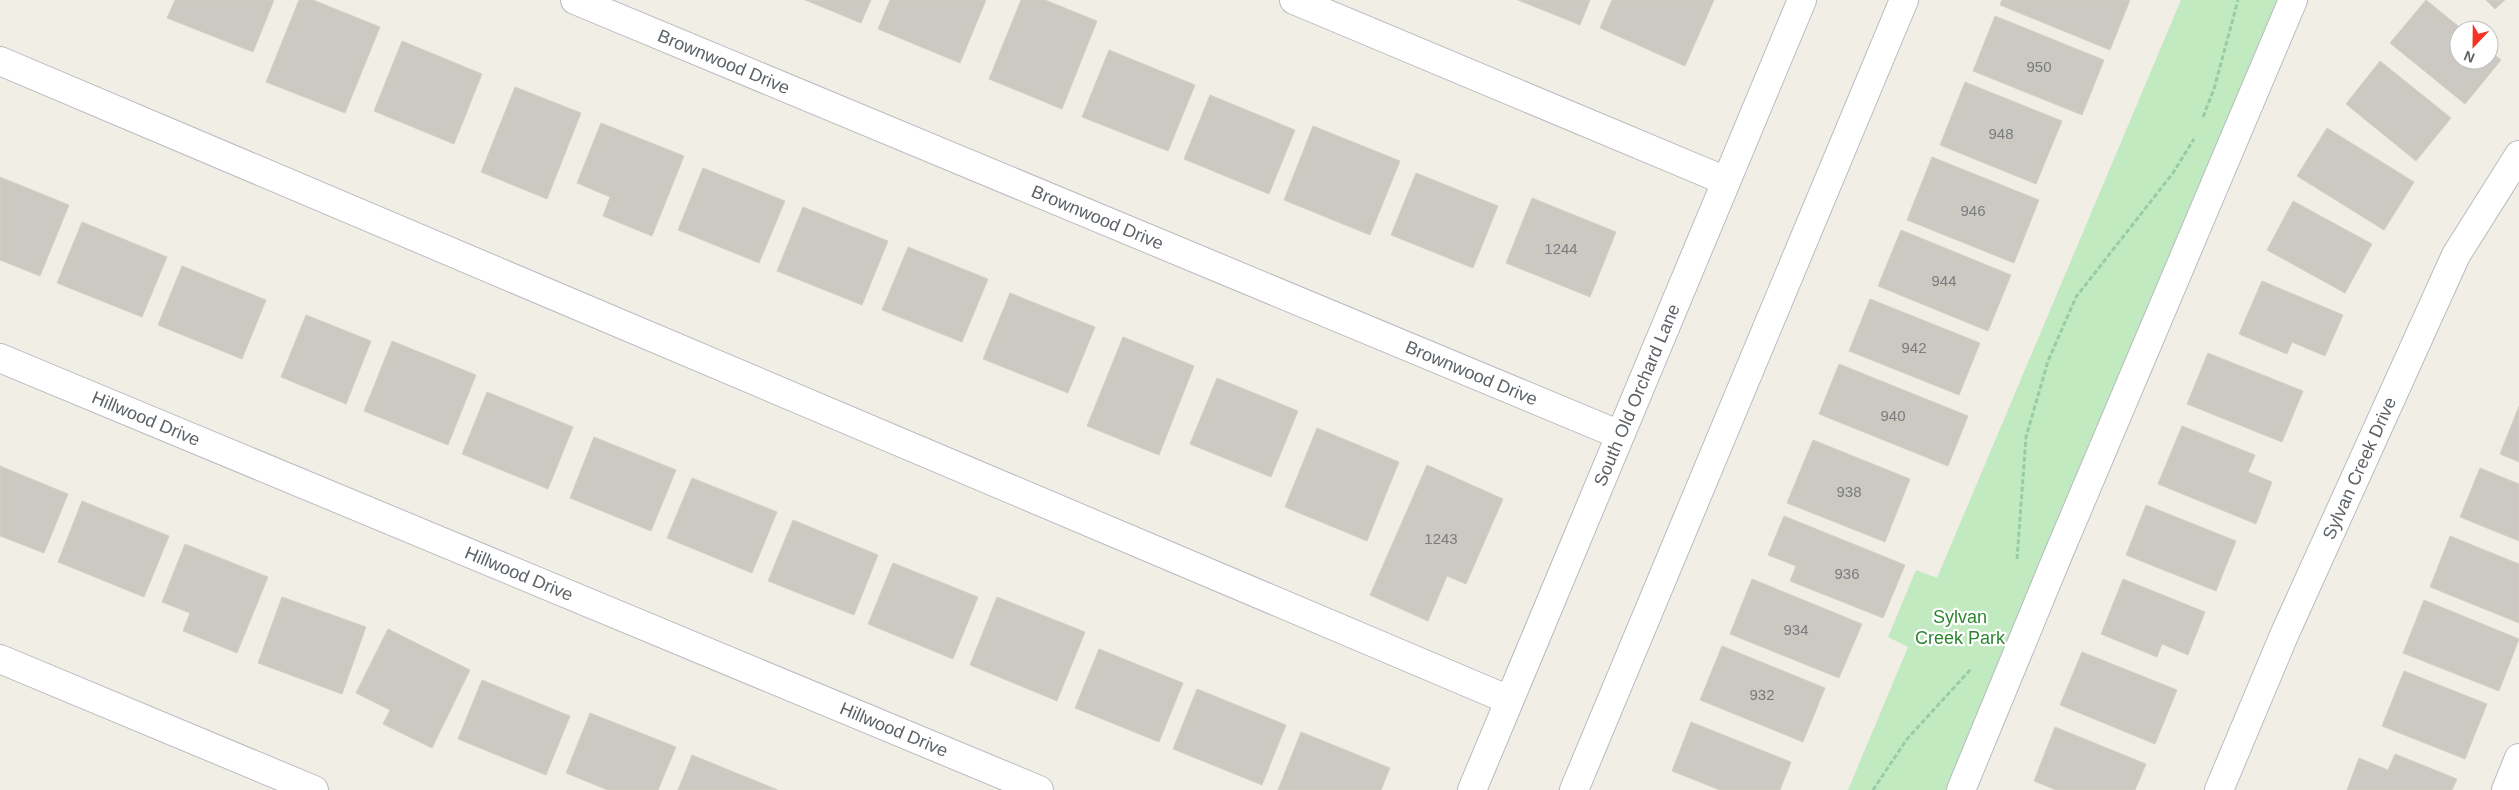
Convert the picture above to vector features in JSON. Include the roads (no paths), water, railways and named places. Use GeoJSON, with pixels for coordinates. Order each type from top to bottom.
{"type":"FeatureCollection","features":[{"type":"Feature","properties":{"kind":"street","name":"Brownwood Drive"},"geometry":{"type":"LineString","coordinates":[[575,0],[1620,435]]}},
{"type":"Feature","properties":{"kind":"street"},"geometry":{"type":"LineString","coordinates":[[1294,0],[1726,181]]}},
{"type":"Feature","properties":{"kind":"street","name":"South Old Orchard Lane"},"geometry":{"type":"LineString","coordinates":[[1472,790],[1802,0]]}},
{"type":"Feature","properties":{"kind":"street"},"geometry":{"type":"LineString","coordinates":[[1574,790],[1904,0]]}},
{"type":"Feature","properties":{"kind":"street"},"geometry":{"type":"LineString","coordinates":[[1961,790],[2058,555],[2293,0]]}},
{"type":"Feature","properties":{"kind":"street"},"geometry":{"type":"LineString","coordinates":[[0,61],[1509,700]]}},
{"type":"Feature","properties":{"kind":"street","name":"Sylvan Creek Drive"},"geometry":{"type":"LineString","coordinates":[[2219,790],[2286,633],[2456,256],[2519,155]]}},
{"type":"Feature","properties":{"kind":"street","name":"Hillwood Drive"},"geometry":{"type":"LineString","coordinates":[[0,358],[1038,790]]}},
{"type":"Feature","properties":{"kind":"street"},"geometry":{"type":"LineString","coordinates":[[0,658],[314,790]]}},
{"type":"Feature","properties":{"kind":"street"},"geometry":{"type":"LineString","coordinates":[[2506,790],[2519,758]]}},
{"type":"Feature","properties":{"kind":"park label","name":"Sylvan Creek Park"},"geometry":{"type":"Point","coordinates":[1960,628]}}]}
